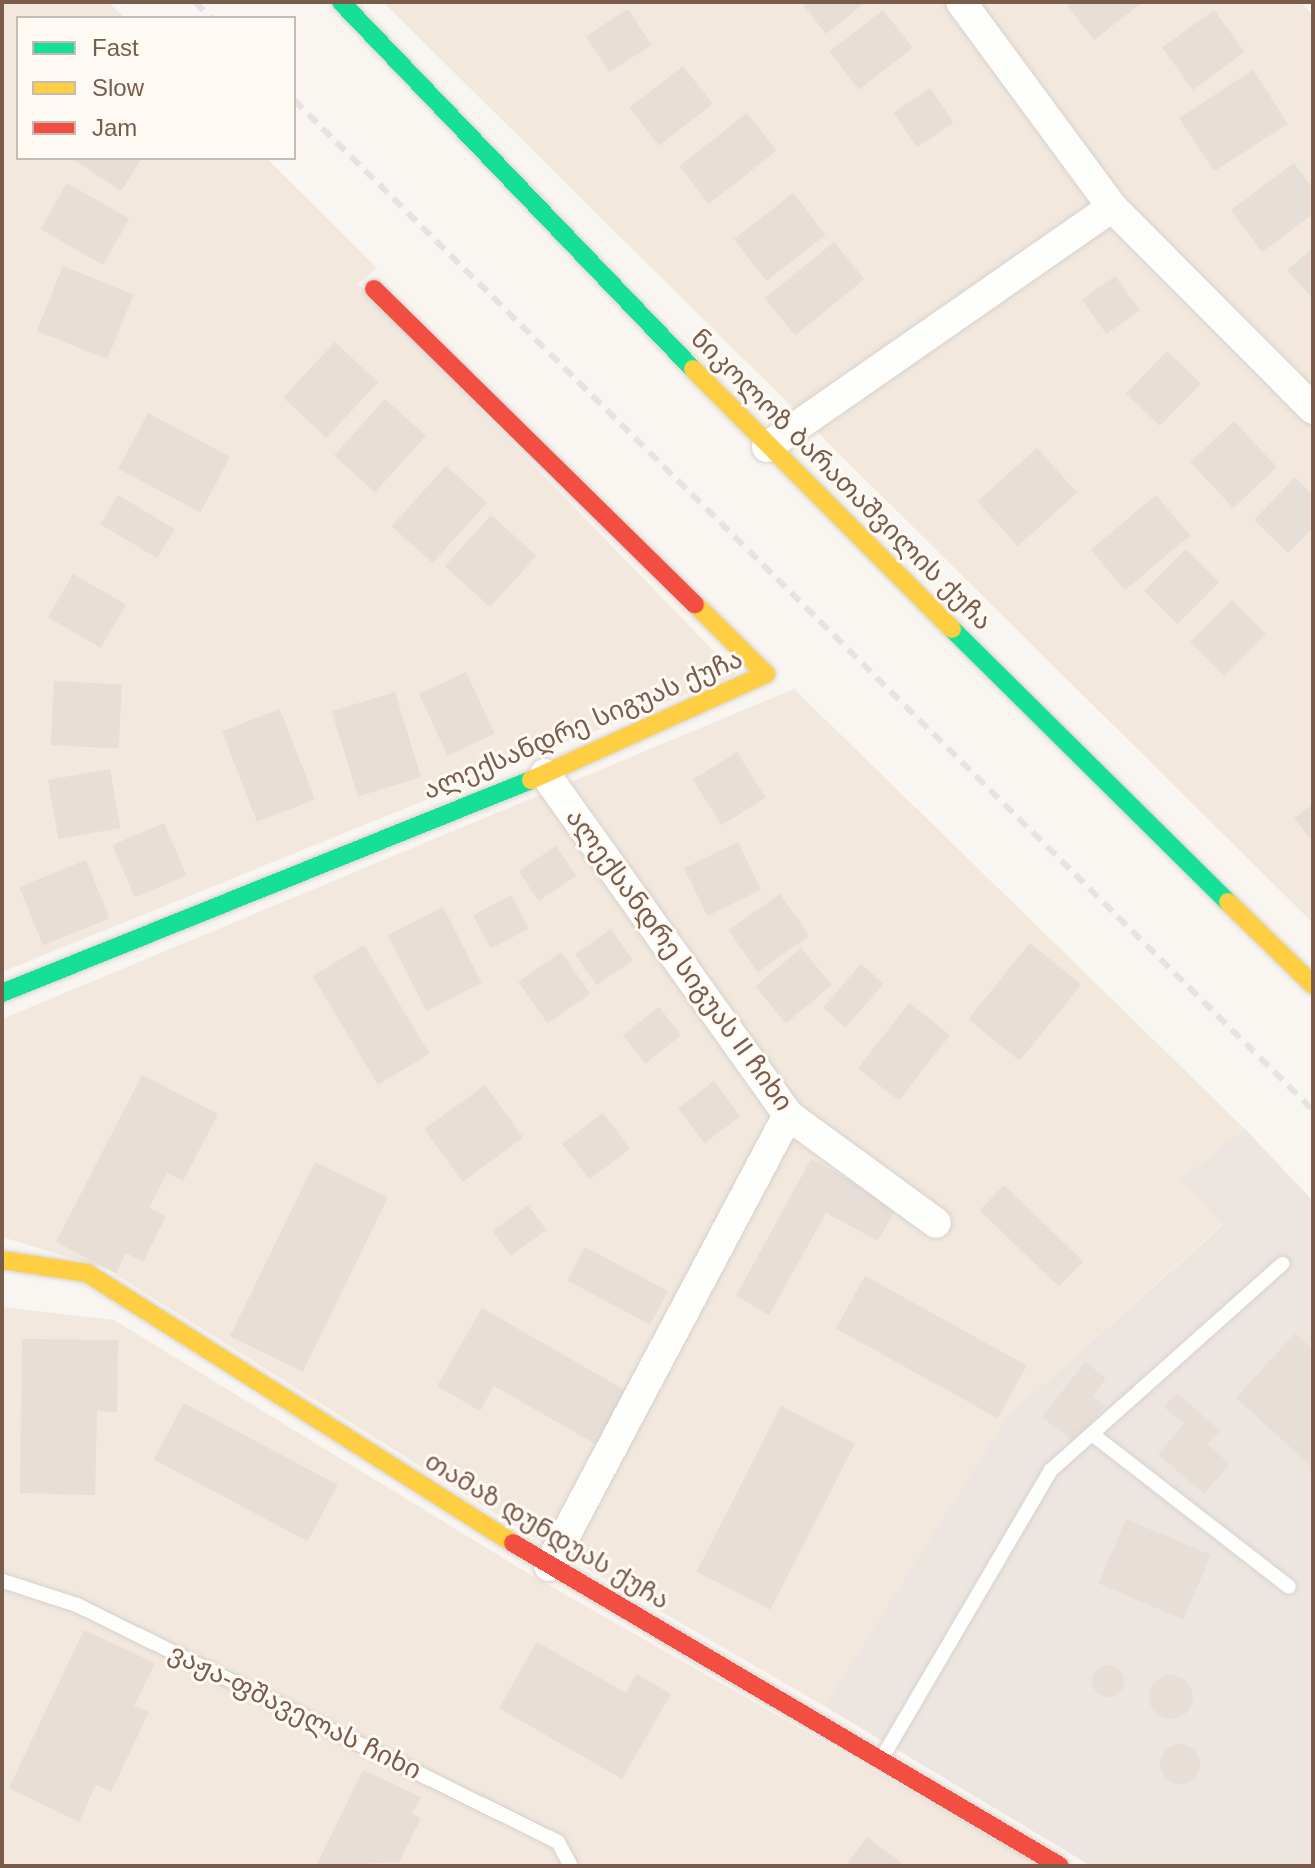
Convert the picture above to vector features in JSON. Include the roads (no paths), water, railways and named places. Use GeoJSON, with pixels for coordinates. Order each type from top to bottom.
{"type":"FeatureCollection","features":[{"type":"Feature","properties":{"kind":"street","name":"ნიკოლოზ ბარათაშვილის ქუჩა"},"geometry":{"type":"LineString","coordinates":[[341,2],[767,447],[1313,985]]}},
{"type":"Feature","properties":{"kind":"street"},"geometry":{"type":"LineString","coordinates":[[961,2],[1112,207],[1313,409]]}},
{"type":"Feature","properties":{"kind":"street"},"geometry":{"type":"LineString","coordinates":[[767,447],[1112,207]]}},
{"type":"Feature","properties":{"kind":"street","name":"ალექსანდრე სიგუას ქუჩა"},"geometry":{"type":"LineString","coordinates":[[2,993],[545,774],[766,674],[374,289]]}},
{"type":"Feature","properties":{"kind":"street","name":"ალექსანდრე სიგუას II ჩიხი"},"geometry":{"type":"LineString","coordinates":[[545,774],[788,1115],[936,1223]]}},
{"type":"Feature","properties":{"kind":"street"},"geometry":{"type":"LineString","coordinates":[[549,1566],[788,1115]]}},
{"type":"Feature","properties":{"kind":"street","name":"თამაზ დუნდუას ქუჩა"},"geometry":{"type":"LineString","coordinates":[[2,1260],[87,1273],[549,1566],[882,1758],[1060,1866]]}},
{"type":"Feature","properties":{"kind":"lane"},"geometry":{"type":"LineString","coordinates":[[882,1758],[1051,1470],[1282,1264]]}},
{"type":"Feature","properties":{"kind":"lane"},"geometry":{"type":"LineString","coordinates":[[1092,1434],[1289,1587]]}},
{"type":"Feature","properties":{"kind":"lane","name":"ვაჟა-ფშაველას ჩიხი"},"geometry":{"type":"LineString","coordinates":[[3,1581],[77,1605],[558,1842],[571,1866]]}},
{"type":"Feature","properties":{"kind":"railway"},"geometry":{"type":"LineString","coordinates":[[195,2],[209,16]]}},
{"type":"Feature","properties":{"kind":"railway"},"geometry":{"type":"LineString","coordinates":[[296,102],[1313,1110]]}}]}
